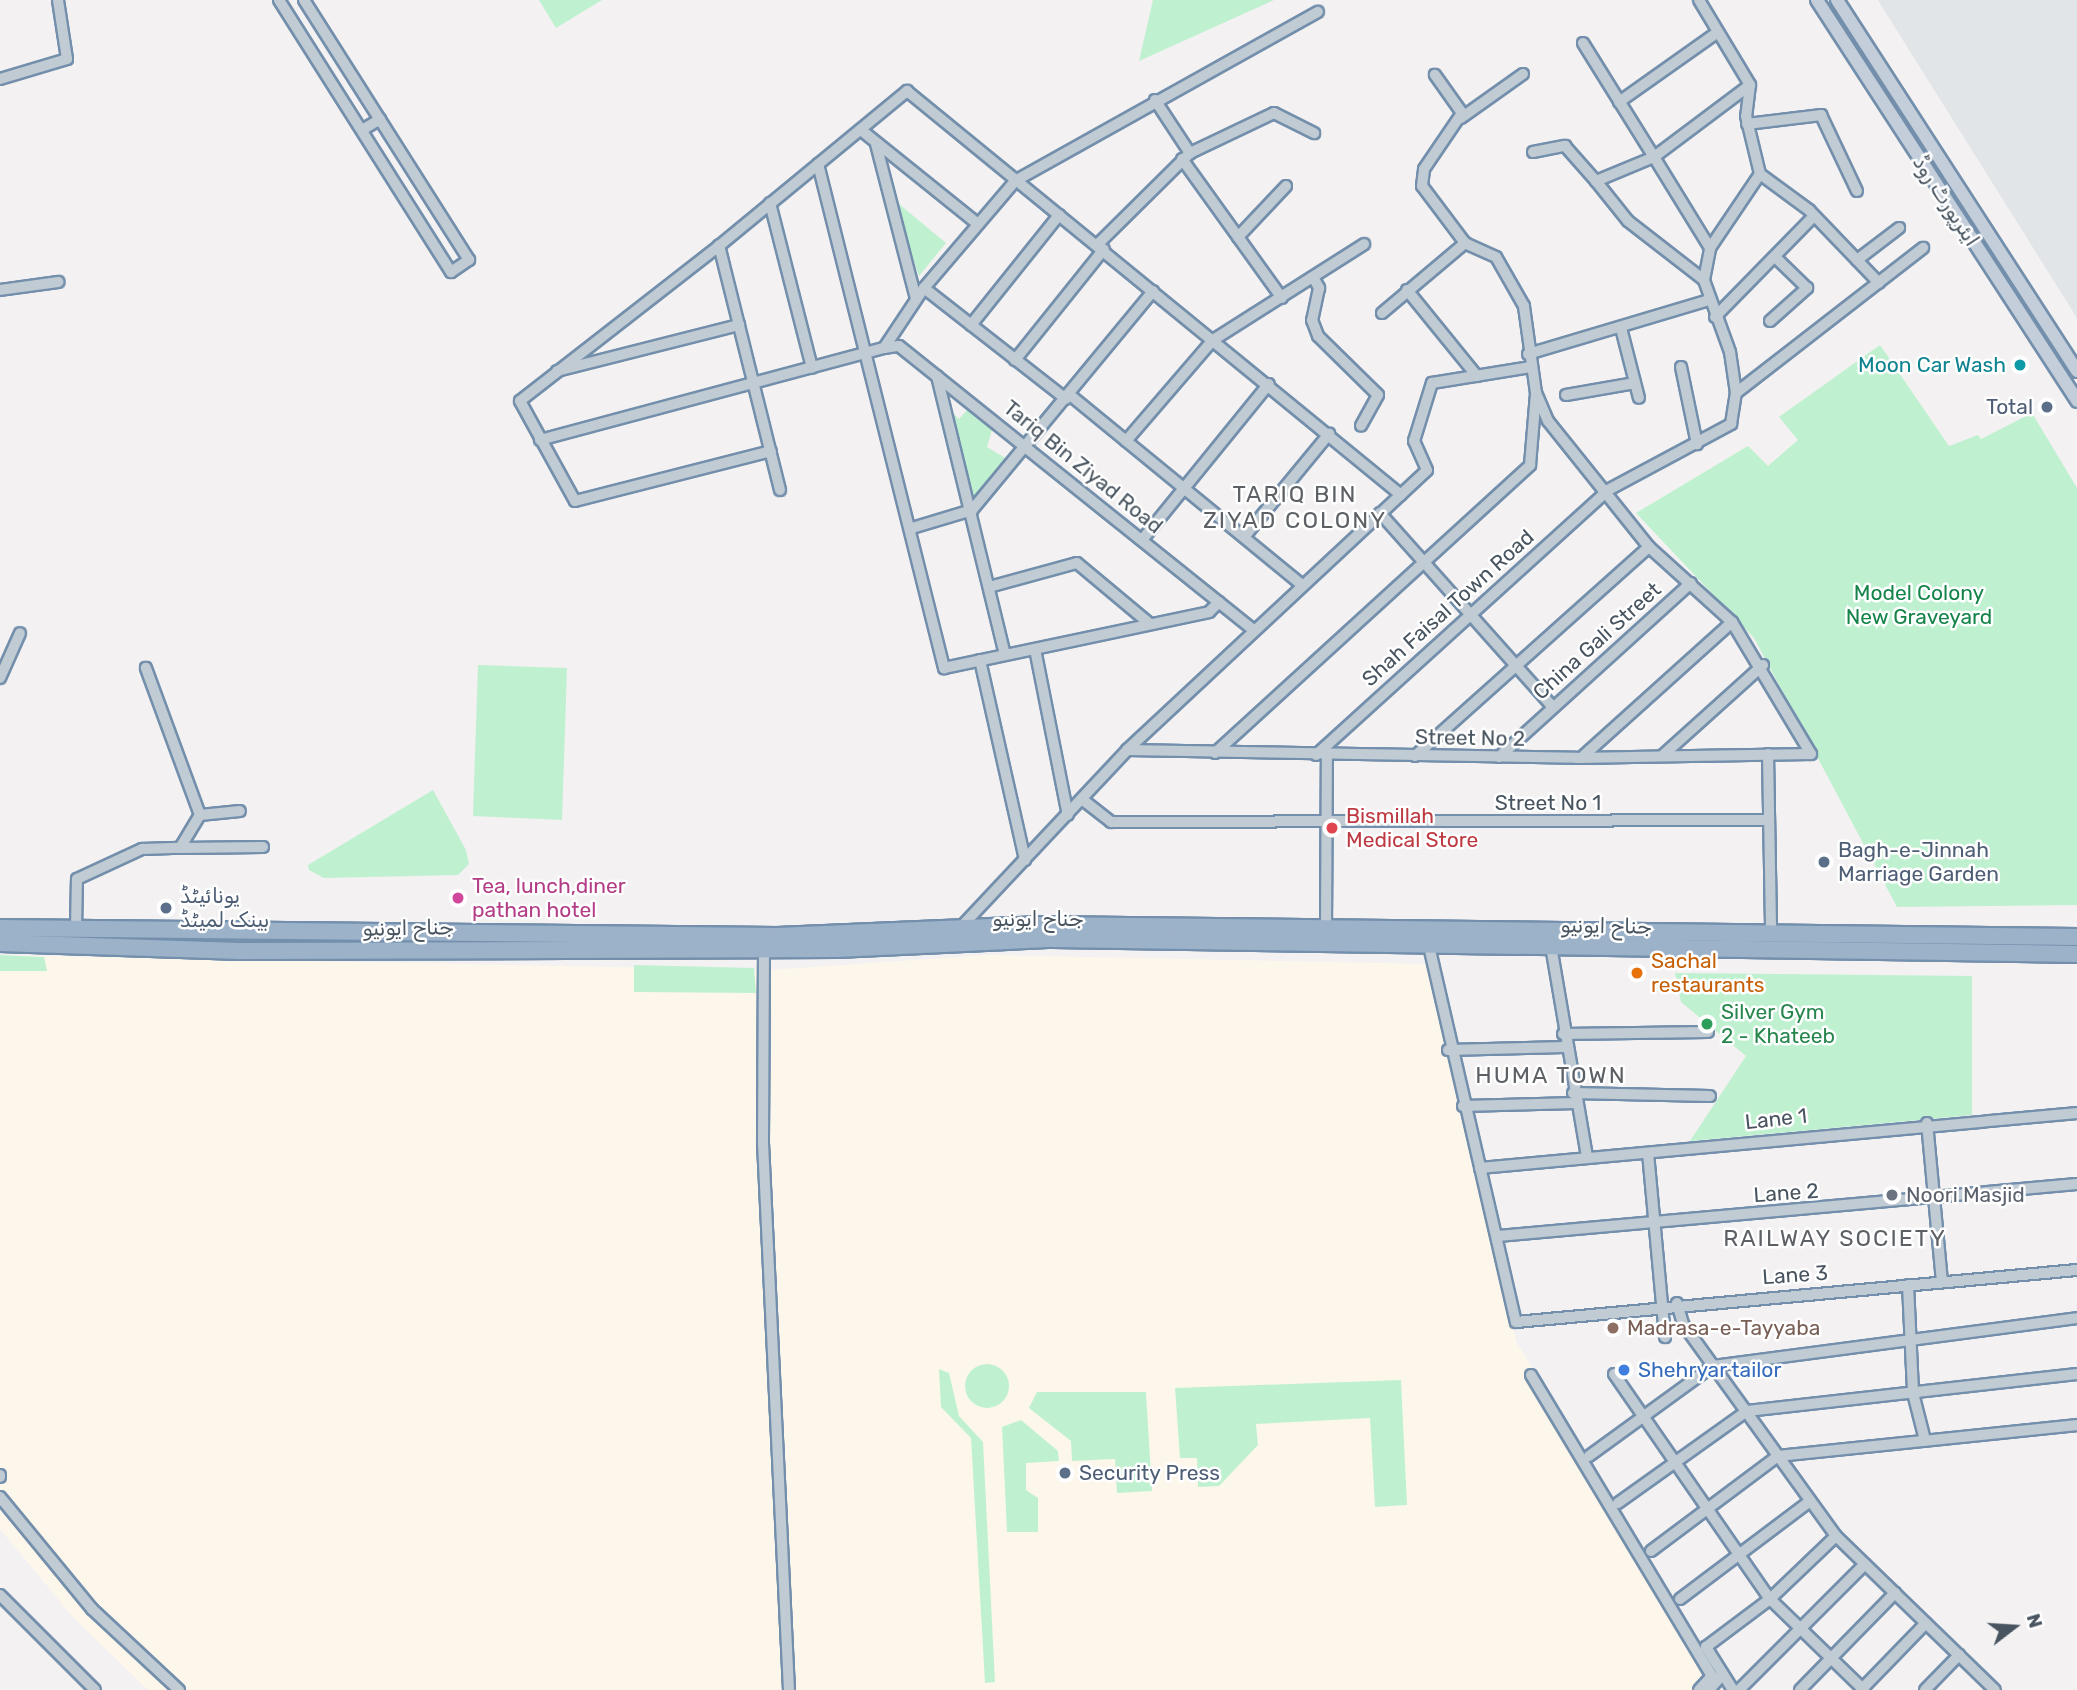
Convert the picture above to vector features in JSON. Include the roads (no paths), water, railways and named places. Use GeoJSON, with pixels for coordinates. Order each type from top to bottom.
{"type":"FeatureCollection","features":[{"type":"Feature","properties":{"kind":"highway","name":"جناح ایونیو"},"geometry":{"type":"LineString","coordinates":[[0,943],[82,934],[777,936],[961,927],[1326,927],[2077,937]]}},
{"type":"Feature","properties":{"kind":"highway","name":"جناح ایونیو"},"geometry":{"type":"LineString","coordinates":[[0,928],[240,951],[764,948],[1052,939],[2077,954]]}},
{"type":"Feature","properties":{"kind":"main road","name":"ایئرپورٹ روڈ"},"geometry":{"type":"LineString","coordinates":[[1817,0],[2077,401]]}},
{"type":"Feature","properties":{"kind":"main road","name":"ایئرپورٹ روڈ"},"geometry":{"type":"LineString","coordinates":[[1837,0],[2077,371]]}},
{"type":"Feature","properties":{"kind":"street"},"geometry":{"type":"LineString","coordinates":[[0,79],[67,59],[58,0]]}},
{"type":"Feature","properties":{"kind":"street"},"geometry":{"type":"LineString","coordinates":[[279,0],[451,272],[469,260],[304,0]]}},
{"type":"Feature","properties":{"kind":"street"},"geometry":{"type":"LineString","coordinates":[[1699,0],[1750,85],[1748,124],[1760,174],[1814,216],[1879,283]]}},
{"type":"Feature","properties":{"kind":"street"},"geometry":{"type":"LineString","coordinates":[[540,440],[884,348],[924,288],[1015,181],[1155,100],[1318,12]]}},
{"type":"Feature","properties":{"kind":"street"},"geometry":{"type":"LineString","coordinates":[[1619,102],[1718,32]]}},
{"type":"Feature","properties":{"kind":"street"},"geometry":{"type":"LineString","coordinates":[[1583,43],[1710,248]]}},
{"type":"Feature","properties":{"kind":"street"},"geometry":{"type":"LineString","coordinates":[[1523,74],[1461,118],[1424,169],[1422,186],[1465,243],[1496,257],[1524,306],[1528,354],[1536,393],[1548,421],[1608,490],[1649,547],[1732,622],[1763,665],[1662,756]]}},
{"type":"Feature","properties":{"kind":"street"},"geometry":{"type":"LineString","coordinates":[[1435,75],[1458,104],[1461,118]]}},
{"type":"Feature","properties":{"kind":"street"},"geometry":{"type":"LineString","coordinates":[[1595,181],[1654,157],[1750,85]]}},
{"type":"Feature","properties":{"kind":"street"},"geometry":{"type":"LineString","coordinates":[[771,451],[575,501],[520,401],[551,373],[719,246],[907,91],[1015,181],[1101,246],[1401,495]]}},
{"type":"Feature","properties":{"kind":"street"},"geometry":{"type":"LineString","coordinates":[[1155,100],[1186,156],[1238,237],[1282,298]]}},
{"type":"Feature","properties":{"kind":"street"},"geometry":{"type":"LineString","coordinates":[[1016,360],[1101,246],[1186,156],[1274,113],[1314,133]]}},
{"type":"Feature","properties":{"kind":"street"},"geometry":{"type":"LineString","coordinates":[[1748,124],[1821,115],[1857,191]]}},
{"type":"Feature","properties":{"kind":"street"},"geometry":{"type":"LineString","coordinates":[[362,130],[380,119]]}},
{"type":"Feature","properties":{"kind":"street"},"geometry":{"type":"LineString","coordinates":[[861,130],[978,225]]}},
{"type":"Feature","properties":{"kind":"street"},"geometry":{"type":"LineString","coordinates":[[876,144],[916,299]]}},
{"type":"Feature","properties":{"kind":"street"},"geometry":{"type":"LineString","coordinates":[[1532,152],[1564,146],[1628,221],[1704,280]]}},
{"type":"Feature","properties":{"kind":"street"},"geometry":{"type":"LineString","coordinates":[[818,164],[869,353],[944,668],[1209,612],[1219,602]]}},
{"type":"Feature","properties":{"kind":"street"},"geometry":{"type":"LineString","coordinates":[[1760,174],[1710,248],[1704,280],[1736,393],[1923,248]]}},
{"type":"Feature","properties":{"kind":"street"},"geometry":{"type":"LineString","coordinates":[[1238,237],[1286,186]]}},
{"type":"Feature","properties":{"kind":"street"},"geometry":{"type":"LineString","coordinates":[[770,203],[812,368]]}},
{"type":"Feature","properties":{"kind":"street"},"geometry":{"type":"LineString","coordinates":[[971,325],[1059,215]]}},
{"type":"Feature","properties":{"kind":"street"},"geometry":{"type":"LineString","coordinates":[[1715,317],[1814,216]]}},
{"type":"Feature","properties":{"kind":"street"},"geometry":{"type":"LineString","coordinates":[[1857,260],[1899,228]]}},
{"type":"Feature","properties":{"kind":"street"},"geometry":{"type":"LineString","coordinates":[[1382,313],[1465,243]]}},
{"type":"Feature","properties":{"kind":"street"},"geometry":{"type":"LineString","coordinates":[[1126,441],[1213,340],[1364,244]]}},
{"type":"Feature","properties":{"kind":"street"},"geometry":{"type":"LineString","coordinates":[[719,246],[780,491]]}},
{"type":"Feature","properties":{"kind":"street"},"geometry":{"type":"LineString","coordinates":[[1770,321],[1807,288],[1775,257]]}},
{"type":"Feature","properties":{"kind":"street"},"geometry":{"type":"LineString","coordinates":[[1313,277],[1319,288],[1312,320],[1318,335],[1378,395],[1361,426]]}},
{"type":"Feature","properties":{"kind":"street"},"geometry":{"type":"LineString","coordinates":[[0,290],[58,282]]}},
{"type":"Feature","properties":{"kind":"street"},"geometry":{"type":"LineString","coordinates":[[924,288],[1126,441],[1302,585]]}},
{"type":"Feature","properties":{"kind":"street"},"geometry":{"type":"LineString","coordinates":[[1407,290],[1477,376]]}},
{"type":"Feature","properties":{"kind":"street"},"geometry":{"type":"LineString","coordinates":[[912,528],[972,510],[1153,291]]}},
{"type":"Feature","properties":{"kind":"street"},"geometry":{"type":"LineString","coordinates":[[1528,354],[1709,300]]}},
{"type":"Feature","properties":{"kind":"street"},"geometry":{"type":"LineString","coordinates":[[551,373],[739,325]]}},
{"type":"Feature","properties":{"kind":"street"},"geometry":{"type":"LineString","coordinates":[[1621,328],[1639,398]]}},
{"type":"Feature","properties":{"kind":"street","name":"Tariq Bin Ziyad Road"},"geometry":{"type":"LineString","coordinates":[[884,348],[899,346],[1253,629]]}},
{"type":"Feature","properties":{"kind":"street"},"geometry":{"type":"LineString","coordinates":[[961,927],[1083,800],[1127,750],[1253,629],[1427,470],[1414,441],[1425,392],[1432,383],[1531,367]]}},
{"type":"Feature","properties":{"kind":"street"},"geometry":{"type":"LineString","coordinates":[[1681,367],[1696,444]]}},
{"type":"Feature","properties":{"kind":"street"},"geometry":{"type":"LineString","coordinates":[[937,376],[972,510],[1005,655]]}},
{"type":"Feature","properties":{"kind":"street"},"geometry":{"type":"LineString","coordinates":[[1566,395],[1635,383]]}},
{"type":"Feature","properties":{"kind":"street"},"geometry":{"type":"LineString","coordinates":[[1142,540],[1269,384]]}},
{"type":"Feature","properties":{"kind":"street"},"geometry":{"type":"LineString","coordinates":[[1215,753],[1530,465],[1536,393]]}},
{"type":"Feature","properties":{"kind":"street","name":"Shah Faisal Town Road"},"geometry":{"type":"LineString","coordinates":[[1316,755],[1608,490],[1731,424],[1736,393]]}},
{"type":"Feature","properties":{"kind":"street"},"geometry":{"type":"LineString","coordinates":[[1244,537],[1329,434]]}},
{"type":"Feature","properties":{"kind":"street"},"geometry":{"type":"LineString","coordinates":[[1380,513],[1552,706]]}},
{"type":"Feature","properties":{"kind":"street"},"geometry":{"type":"LineString","coordinates":[[1415,756],[1649,547]]}},
{"type":"Feature","properties":{"kind":"street"},"geometry":{"type":"LineString","coordinates":[[989,587],[1077,563],[1150,625]]}},
{"type":"Feature","properties":{"kind":"street","name":"China Gali Street"},"geometry":{"type":"LineString","coordinates":[[1499,757],[1552,706],[1691,583]]}},
{"type":"Feature","properties":{"kind":"street"},"geometry":{"type":"LineString","coordinates":[[1581,758],[1732,622]]}},
{"type":"Feature","properties":{"kind":"street"},"geometry":{"type":"LineString","coordinates":[[0,678],[20,634]]}},
{"type":"Feature","properties":{"kind":"street"},"geometry":{"type":"LineString","coordinates":[[1035,649],[1068,815]]}},
{"type":"Feature","properties":{"kind":"street"},"geometry":{"type":"LineString","coordinates":[[981,660],[1025,860]]}},
{"type":"Feature","properties":{"kind":"street","name":"Street No 2"},"geometry":{"type":"LineString","coordinates":[[1127,750],[1581,758],[1811,754],[1763,665]]}},
{"type":"Feature","properties":{"kind":"street"},"geometry":{"type":"LineString","coordinates":[[146,668],[200,815]]}},
{"type":"Feature","properties":{"kind":"street"},"geometry":{"type":"LineString","coordinates":[[1768,754],[1770,933]]}},
{"type":"Feature","properties":{"kind":"street"},"geometry":{"type":"LineString","coordinates":[[1326,927],[1327,755]]}},
{"type":"Feature","properties":{"kind":"street","name":"Street No 1"},"geometry":{"type":"LineString","coordinates":[[1083,800],[1111,822],[1768,820]]}},
{"type":"Feature","properties":{"kind":"street"},"geometry":{"type":"LineString","coordinates":[[200,815],[240,811]]}},
{"type":"Feature","properties":{"kind":"street"},"geometry":{"type":"LineString","coordinates":[[180,848],[200,815]]}},
{"type":"Feature","properties":{"kind":"street"},"geometry":{"type":"LineString","coordinates":[[82,934],[77,879],[142,849],[263,847]]}},
{"type":"Feature","properties":{"kind":"street"},"geometry":{"type":"LineString","coordinates":[[1429,946],[1448,1050],[1498,1236]]}},
{"type":"Feature","properties":{"kind":"street"},"geometry":{"type":"LineString","coordinates":[[1550,946],[1564,1047],[1587,1156]]}},
{"type":"Feature","properties":{"kind":"street"},"geometry":{"type":"LineString","coordinates":[[764,948],[763,1143],[789,1690]]}},
{"type":"Feature","properties":{"kind":"street"},"geometry":{"type":"LineString","coordinates":[[1563,1034],[1709,1032]]}},
{"type":"Feature","properties":{"kind":"street"},"geometry":{"type":"LineString","coordinates":[[1448,1050],[1564,1047]]}},
{"type":"Feature","properties":{"kind":"street"},"geometry":{"type":"LineString","coordinates":[[1463,1106],[1575,1098],[1710,1096]]}},
{"type":"Feature","properties":{"kind":"street","name":"Lane 1"},"geometry":{"type":"LineString","coordinates":[[1480,1168],[1927,1123],[2077,1113]]}},
{"type":"Feature","properties":{"kind":"street"},"geometry":{"type":"LineString","coordinates":[[1927,1123],[1931,1198],[1942,1282]]}},
{"type":"Feature","properties":{"kind":"street"},"geometry":{"type":"LineString","coordinates":[[1648,1153],[1660,1307],[1665,1337]]}},
{"type":"Feature","properties":{"kind":"street","name":"Lane 2"},"geometry":{"type":"LineString","coordinates":[[1498,1236],[2077,1184]]}},
{"type":"Feature","properties":{"kind":"street","name":"Lane 3"},"geometry":{"type":"LineString","coordinates":[[1498,1236],[1516,1322],[1677,1303],[2077,1270]]}},
{"type":"Feature","properties":{"kind":"street"},"geometry":{"type":"LineString","coordinates":[[1908,1285],[1913,1393],[1925,1440]]}},
{"type":"Feature","properties":{"kind":"street"},"geometry":{"type":"LineString","coordinates":[[1677,1303],[1683,1324],[1836,1536],[1993,1689]]}},
{"type":"Feature","properties":{"kind":"street"},"geometry":{"type":"LineString","coordinates":[[1589,1456],[1713,1366],[2077,1318]]}},
{"type":"Feature","properties":{"kind":"street"},"geometry":{"type":"LineString","coordinates":[[1614,1374],[1770,1599],[1833,1657],[1863,1689],[1926,1623]]}},
{"type":"Feature","properties":{"kind":"street"},"geometry":{"type":"LineString","coordinates":[[1618,1503],[1747,1411],[2077,1374]]}},
{"type":"Feature","properties":{"kind":"street"},"geometry":{"type":"LineString","coordinates":[[1531,1375],[1712,1676],[1699,1690]]}},
{"type":"Feature","properties":{"kind":"street"},"geometry":{"type":"LineString","coordinates":[[1651,1551],[1779,1456],[2077,1424]]}},
{"type":"Feature","properties":{"kind":"street"},"geometry":{"type":"LineString","coordinates":[[0,1497],[92,1609],[179,1690]]}},
{"type":"Feature","properties":{"kind":"street"},"geometry":{"type":"LineString","coordinates":[[1679,1599],[1738,1552],[1811,1501]]}},
{"type":"Feature","properties":{"kind":"street"},"geometry":{"type":"LineString","coordinates":[[1733,1690],[1721,1676],[1706,1647],[1770,1599],[1836,1536]]}},
{"type":"Feature","properties":{"kind":"street"},"geometry":{"type":"LineString","coordinates":[[1739,1690],[1865,1564]]}},
{"type":"Feature","properties":{"kind":"street"},"geometry":{"type":"LineString","coordinates":[[1800,1690],[1895,1593]]}},
{"type":"Feature","properties":{"kind":"street"},"geometry":{"type":"LineString","coordinates":[[0,1595],[95,1690]]}},
{"type":"Feature","properties":{"kind":"street"},"geometry":{"type":"LineString","coordinates":[[1925,1690],[1959,1655]]}},
{"type":"Feature","properties":{"kind":"street"},"geometry":{"type":"LineString","coordinates":[[1709,1690],[1721,1676]]}},
{"type":"Feature","properties":{"kind":"place","name":"Moon Car Wash"},"geometry":{"type":"Point","coordinates":[2020,365]}},
{"type":"Feature","properties":{"kind":"place","name":"Total"},"geometry":{"type":"Point","coordinates":[2047,407]}},
{"type":"Feature","properties":{"kind":"place","name":"Bismillah Medical Store"},"geometry":{"type":"Point","coordinates":[1332,828]}},
{"type":"Feature","properties":{"kind":"place","name":"Bagh-e-Jinnah Marriage Garden"},"geometry":{"type":"Point","coordinates":[1824,862]}},
{"type":"Feature","properties":{"kind":"place","name":"Tea, lunch,diner pathan hotel"},"geometry":{"type":"Point","coordinates":[458,898]}},
{"type":"Feature","properties":{"kind":"place","name":"یونائیٹڈ بینک لمیٹڈ"},"geometry":{"type":"Point","coordinates":[166,908]}},
{"type":"Feature","properties":{"kind":"place","name":"Sachal restaurants"},"geometry":{"type":"Point","coordinates":[1637,973]}},
{"type":"Feature","properties":{"kind":"place","name":"Silver Gym 2 - Khateeb"},"geometry":{"type":"Point","coordinates":[1707,1024]}},
{"type":"Feature","properties":{"kind":"place","name":"Noori Masjid"},"geometry":{"type":"Point","coordinates":[1892,1195]}},
{"type":"Feature","properties":{"kind":"place","name":"Madrasa-e-Tayyaba"},"geometry":{"type":"Point","coordinates":[1613,1328]}},
{"type":"Feature","properties":{"kind":"place","name":"Shehryar tailor"},"geometry":{"type":"Point","coordinates":[1624,1370]}},
{"type":"Feature","properties":{"kind":"place","name":"Security Press"},"geometry":{"type":"Point","coordinates":[1065,1473]}},
{"type":"Feature","properties":{"kind":"district","name":"TARIQ BIN ZIYAD COLONY"},"geometry":{"type":"Point","coordinates":[1295,507]}},
{"type":"Feature","properties":{"kind":"district","name":"HUMA TOWN"},"geometry":{"type":"Point","coordinates":[1551,1075]}},
{"type":"Feature","properties":{"kind":"district","name":"RAILWAY SOCIETY"},"geometry":{"type":"Point","coordinates":[1835,1238]}},
{"type":"Feature","properties":{"kind":"park label","name":"Model Colony New Graveyard"},"geometry":{"type":"Point","coordinates":[1919,605]}}]}
